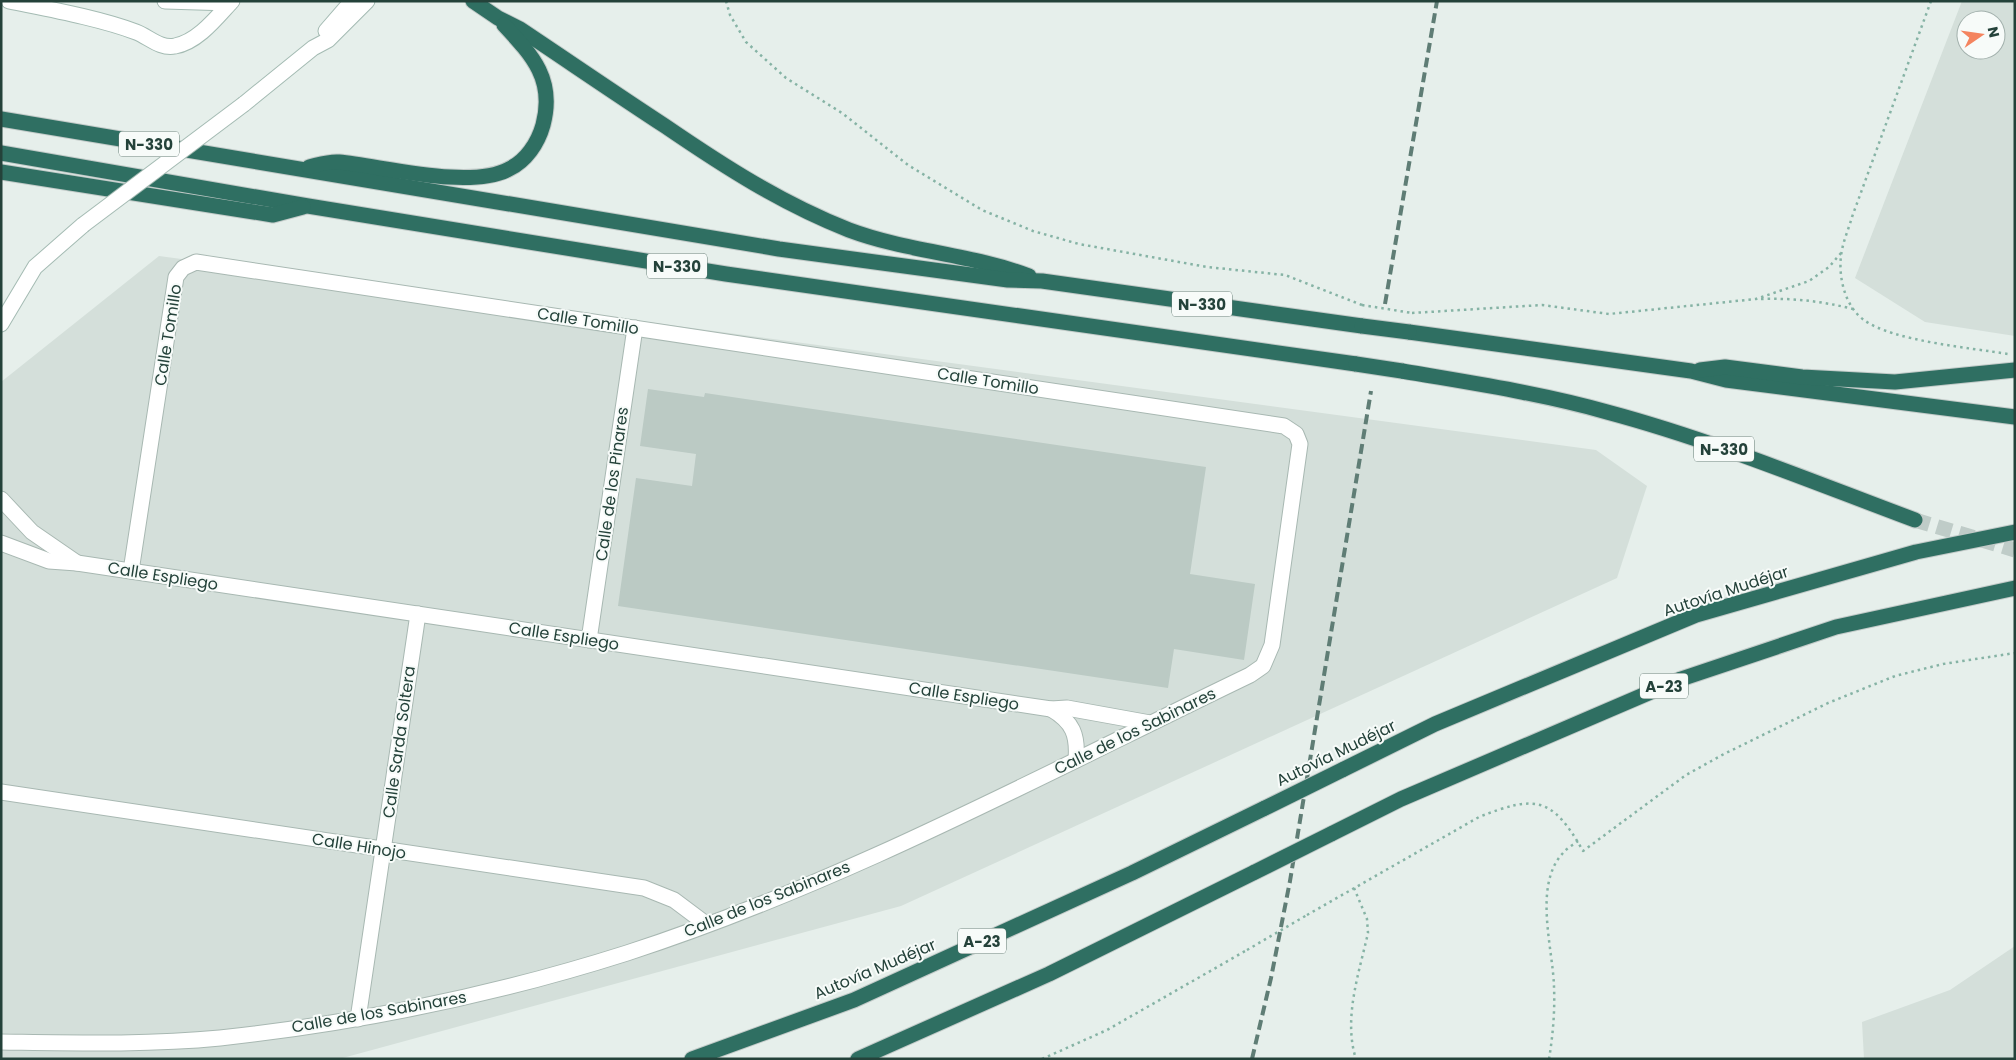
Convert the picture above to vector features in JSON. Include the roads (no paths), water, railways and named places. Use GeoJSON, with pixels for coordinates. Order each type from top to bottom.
{"type":"FeatureCollection","features":[{"type":"Feature","properties":{"kind":"highway"},"geometry":{"type":"LineString","coordinates":[[472,1],[498,18],[520,29],[725,167],[773,196],[860,233],[921,251],[1007,268],[1042,281]]}},
{"type":"Feature","properties":{"kind":"highway"},"geometry":{"type":"LineString","coordinates":[[297,168],[336,162],[464,177],[488,175],[508,170],[522,160],[534,146],[545,116],[544,80],[539,66],[498,18]]}},
{"type":"Feature","properties":{"kind":"highway","name":"N-330"},"geometry":{"type":"LineString","coordinates":[[1,119],[779,249],[1008,280],[1042,281],[1691,372],[1726,380],[2015,417]]}},
{"type":"Feature","properties":{"kind":"highway","name":"N-330"},"geometry":{"type":"LineString","coordinates":[[1,153],[308,206],[735,275],[1356,364],[1528,393],[1609,412],[1715,446],[1915,520]]}},
{"type":"Feature","properties":{"kind":"highway"},"geometry":{"type":"LineString","coordinates":[[1,172],[273,215],[308,206]]}},
{"type":"Feature","properties":{"kind":"highway"},"geometry":{"type":"LineString","coordinates":[[1691,372],[1726,367],[1802,377],[1895,382],[2015,370]]}},
{"type":"Feature","properties":{"kind":"highway","name":"Autovía Mudéjar"},"geometry":{"type":"LineString","coordinates":[[692,1059],[854,1000],[1132,873],[1435,724],[1696,615],[1916,552],[2015,532]]}},
{"type":"Feature","properties":{"kind":"highway","name":"A-23"},"geometry":{"type":"LineString","coordinates":[[858,1059],[1049,974],[1401,799],[1680,679],[1836,627],[2015,588]]}},
{"type":"Feature","properties":{"kind":"street"},"geometry":{"type":"LineString","coordinates":[[9,1],[47,8],[137,32],[159,45],[169,47],[191,40],[231,2]]}},
{"type":"Feature","properties":{"kind":"street"},"geometry":{"type":"LineString","coordinates":[[165,1],[231,2]]}},
{"type":"Feature","properties":{"kind":"street"},"geometry":{"type":"LineString","coordinates":[[313,48],[352,1]]}},
{"type":"Feature","properties":{"kind":"street"},"geometry":{"type":"LineString","coordinates":[[1,324],[35,267],[84,225],[244,104],[313,48],[328,40],[367,1]]}},
{"type":"Feature","properties":{"kind":"street","name":"Calle Tomillo"},"geometry":{"type":"LineString","coordinates":[[131,571],[176,277],[189,264],[207,262],[1284,426],[1296,434]]}},
{"type":"Feature","properties":{"kind":"street","name":"Calle de los Pinares"},"geometry":{"type":"LineString","coordinates":[[589,640],[635,328]]}},
{"type":"Feature","properties":{"kind":"street","name":"Calle de los Sabinares"},"geometry":{"type":"LineString","coordinates":[[1,1042],[82,1043],[217,1038],[358,1019],[486,993],[601,961],[706,924],[880,852],[1076,760],[1250,675],[1263,666],[1272,645],[1300,452],[1296,434]]}},
{"type":"Feature","properties":{"kind":"street","name":"Calle Espliego"},"geometry":{"type":"LineString","coordinates":[[1,499],[32,532],[77,563]]}},
{"type":"Feature","properties":{"kind":"street","name":"Calle Espliego"},"geometry":{"type":"LineString","coordinates":[[1,543],[49,561],[77,563],[1051,709],[1067,708],[1150,723]]}},
{"type":"Feature","properties":{"kind":"street","name":"Calle Sarda Soltera"},"geometry":{"type":"LineString","coordinates":[[358,1019],[418,614]]}},
{"type":"Feature","properties":{"kind":"street"},"geometry":{"type":"LineString","coordinates":[[1051,709],[1068,721],[1073,729],[1077,744],[1076,760]]}},
{"type":"Feature","properties":{"kind":"street","name":"Calle Hinojo"},"geometry":{"type":"LineString","coordinates":[[1,792],[644,888],[674,900],[706,924]]}},
{"type":"Feature","properties":{"kind":"tunnel"},"geometry":{"type":"LineString","coordinates":[[1915,520],[2015,550]]}},
{"type":"Feature","properties":{"kind":"railway"},"geometry":{"type":"LineString","coordinates":[[1385,304],[1437,1]]}},
{"type":"Feature","properties":{"kind":"railway"},"geometry":{"type":"LineString","coordinates":[[1252,1059],[1271,978],[1290,881],[1371,391]]}}]}
